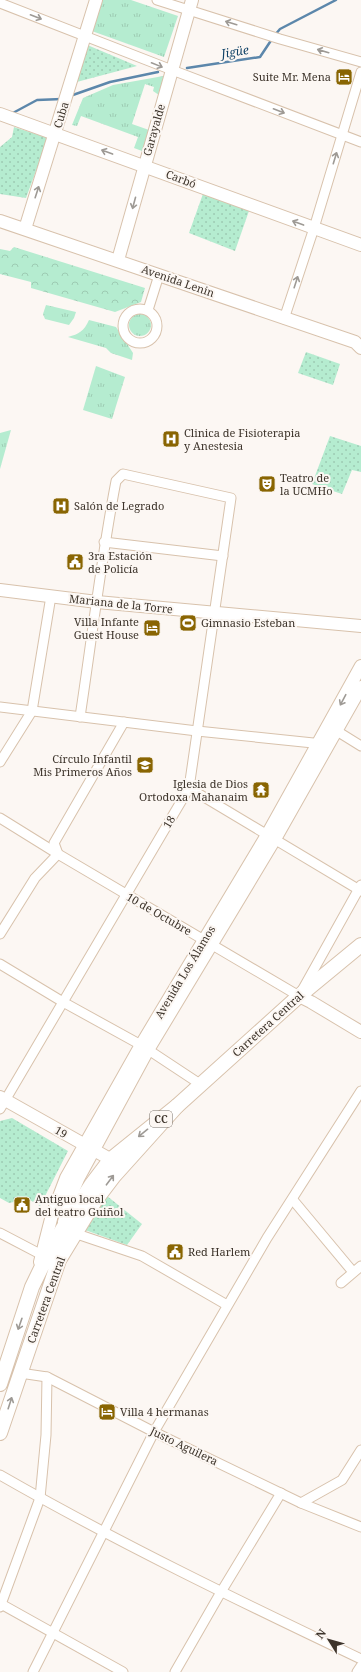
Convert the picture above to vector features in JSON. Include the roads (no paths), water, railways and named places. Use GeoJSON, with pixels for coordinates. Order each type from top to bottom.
{"type":"FeatureCollection","features":[{"type":"Feature","properties":{"kind":"main road","name":"Carretera Central"},"geometry":{"type":"LineString","coordinates":[[0,1384],[2,1369],[32,1287],[48,1254],[95,1201],[116,1163],[200,1084],[299,996],[361,945]]}},
{"type":"Feature","properties":{"kind":"main road","name":"Carretera Central"},"geometry":{"type":"LineString","coordinates":[[0,1432],[68,1230]]}},
{"type":"Feature","properties":{"kind":"street","name":"Cuba"},"geometry":{"type":"LineString","coordinates":[[25,229],[96,0]]}},
{"type":"Feature","properties":{"kind":"street"},"geometry":{"type":"LineString","coordinates":[[157,0],[191,5],[268,35],[361,62]]}},
{"type":"Feature","properties":{"kind":"street"},"geometry":{"type":"LineString","coordinates":[[0,3],[361,142]]}},
{"type":"Feature","properties":{"kind":"street","name":"Garayalde"},"geometry":{"type":"LineString","coordinates":[[118,260],[191,5]]}},
{"type":"Feature","properties":{"kind":"street"},"geometry":{"type":"LineString","coordinates":[[284,319],[314,228],[361,72]]}},
{"type":"Feature","properties":{"kind":"street","name":"Carbó"},"geometry":{"type":"LineString","coordinates":[[0,114],[361,245]]}},
{"type":"Feature","properties":{"kind":"street","name":"Avenida Lenin"},"geometry":{"type":"LineString","coordinates":[[0,221],[118,260],[359,344]]}},
{"type":"Feature","properties":{"kind":"street"},"geometry":{"type":"LineString","coordinates":[[148,310],[159,275]]}},
{"type":"Feature","properties":{"kind":"street","name":"18"},"geometry":{"type":"LineString","coordinates":[[2,1102],[63,1002],[189,788],[231,498],[123,474],[116,481],[104,542]]}},
{"type":"Feature","properties":{"kind":"street"},"geometry":{"type":"LineString","coordinates":[[80,717],[97,602],[104,542],[222,556]]}},
{"type":"Feature","properties":{"kind":"street","name":"Mariana de la Torre"},"geometry":{"type":"LineString","coordinates":[[0,590],[97,602],[361,626]]}},
{"type":"Feature","properties":{"kind":"street"},"geometry":{"type":"LineString","coordinates":[[0,762],[32,711],[51,596]]}},
{"type":"Feature","properties":{"kind":"street","name":"Avenida Los Álamos"},"geometry":{"type":"LineString","coordinates":[[333,729],[361,666]]}},
{"type":"Feature","properties":{"kind":"street","name":"Avenida Los Álamos"},"geometry":{"type":"LineString","coordinates":[[32,1287],[52,1215],[66,1178],[89,1148],[145,1048],[271,837],[324,744],[361,687]]}},
{"type":"Feature","properties":{"kind":"street"},"geometry":{"type":"LineString","coordinates":[[0,707],[197,731],[324,744]]}},
{"type":"Feature","properties":{"kind":"street"},"geometry":{"type":"LineString","coordinates":[[0,934],[35,878],[58,854],[54,843],[124,722]]}},
{"type":"Feature","properties":{"kind":"street"},"geometry":{"type":"LineString","coordinates":[[333,729],[361,746]]}},
{"type":"Feature","properties":{"kind":"street"},"geometry":{"type":"LineString","coordinates":[[189,788],[360,889],[299,996]]}},
{"type":"Feature","properties":{"kind":"street","name":"10 de Octubre"},"geometry":{"type":"LineString","coordinates":[[0,818],[58,854],[361,1032]]}},
{"type":"Feature","properties":{"kind":"street"},"geometry":{"type":"LineString","coordinates":[[0,964],[63,1002],[145,1048],[200,1084]]}},
{"type":"Feature","properties":{"kind":"street"},"geometry":{"type":"LineString","coordinates":[[33,1672],[154,1432],[267,1238],[361,1091]]}},
{"type":"Feature","properties":{"kind":"street","name":"19"},"geometry":{"type":"LineString","coordinates":[[2,1102],[116,1163]]}},
{"type":"Feature","properties":{"kind":"street","name":"Avenida Los Álamos"},"geometry":{"type":"LineString","coordinates":[[68,1230],[71,1195],[89,1148]]}},
{"type":"Feature","properties":{"kind":"street"},"geometry":{"type":"LineString","coordinates":[[292,1200],[357,1269],[341,1283]]}},
{"type":"Feature","properties":{"kind":"street"},"geometry":{"type":"LineString","coordinates":[[68,1230],[142,1256],[227,1305]]}},
{"type":"Feature","properties":{"kind":"street"},"geometry":{"type":"LineString","coordinates":[[0,1233],[42,1255]]}},
{"type":"Feature","properties":{"kind":"street","name":"Justo Aguilera"},"geometry":{"type":"LineString","coordinates":[[2,1369],[47,1377],[154,1432],[301,1503],[361,1527]]}},
{"type":"Feature","properties":{"kind":"street"},"geometry":{"type":"LineString","coordinates":[[47,1377],[46,1435],[40,1498],[1,1606],[123,1672]]}},
{"type":"Feature","properties":{"kind":"street"},"geometry":{"type":"LineString","coordinates":[[301,1503],[342,1480],[361,1450]]}},
{"type":"Feature","properties":{"kind":"street"},"geometry":{"type":"LineString","coordinates":[[0,1475],[104,1533],[361,1660]]}},
{"type":"Feature","properties":{"kind":"street"},"geometry":{"type":"LineString","coordinates":[[175,1672],[281,1493]]}},
{"type":"Feature","properties":{"kind":"street"},"geometry":{"type":"LineString","coordinates":[[357,1672],[361,1666]]}},
{"type":"Feature","properties":{"kind":"waterway","name":"Jigüe"},"geometry":{"type":"LineString","coordinates":[[275,35],[280,29],[336,0]]}},
{"type":"Feature","properties":{"kind":"waterway","name":"Jigüe"},"geometry":{"type":"LineString","coordinates":[[187,68],[260,57],[272,39]]}},
{"type":"Feature","properties":{"kind":"waterway","name":"Jigüe"},"geometry":{"type":"LineString","coordinates":[[70,96],[110,82],[158,72]]}},
{"type":"Feature","properties":{"kind":"waterway","name":"Jigüe"},"geometry":{"type":"LineString","coordinates":[[11,114],[37,100],[62,99]]}},
{"type":"Feature","properties":{"kind":"place","name":"Suite Mr. Mena"},"geometry":{"type":"Point","coordinates":[344,77]}},
{"type":"Feature","properties":{"kind":"place","name":"Clinica de Fisioterapia y Anestesia"},"geometry":{"type":"Point","coordinates":[171,439]}},
{"type":"Feature","properties":{"kind":"place","name":"Teatro de la UCMHo"},"geometry":{"type":"Point","coordinates":[267,484]}},
{"type":"Feature","properties":{"kind":"place","name":"Salón de Legrado"},"geometry":{"type":"Point","coordinates":[61,506]}},
{"type":"Feature","properties":{"kind":"place","name":"3ra Estación de Policía"},"geometry":{"type":"Point","coordinates":[75,562]}},
{"type":"Feature","properties":{"kind":"place","name":"Gimnasio Esteban"},"geometry":{"type":"Point","coordinates":[188,623]}},
{"type":"Feature","properties":{"kind":"place","name":"Villa Infante Guest House"},"geometry":{"type":"Point","coordinates":[152,628]}},
{"type":"Feature","properties":{"kind":"place","name":"Círculo Infantil Mis Primeros Años"},"geometry":{"type":"Point","coordinates":[145,765]}},
{"type":"Feature","properties":{"kind":"place","name":"Iglesia de Dios Ortodoxa Mahanaim"},"geometry":{"type":"Point","coordinates":[261,790]}},
{"type":"Feature","properties":{"kind":"place","name":"Antiguo local del teatro Guiñol"},"geometry":{"type":"Point","coordinates":[22,1205]}},
{"type":"Feature","properties":{"kind":"place","name":"Red Harlem"},"geometry":{"type":"Point","coordinates":[175,1252]}},
{"type":"Feature","properties":{"kind":"place","name":"Villa 4 hermanas"},"geometry":{"type":"Point","coordinates":[107,1412]}}]}
